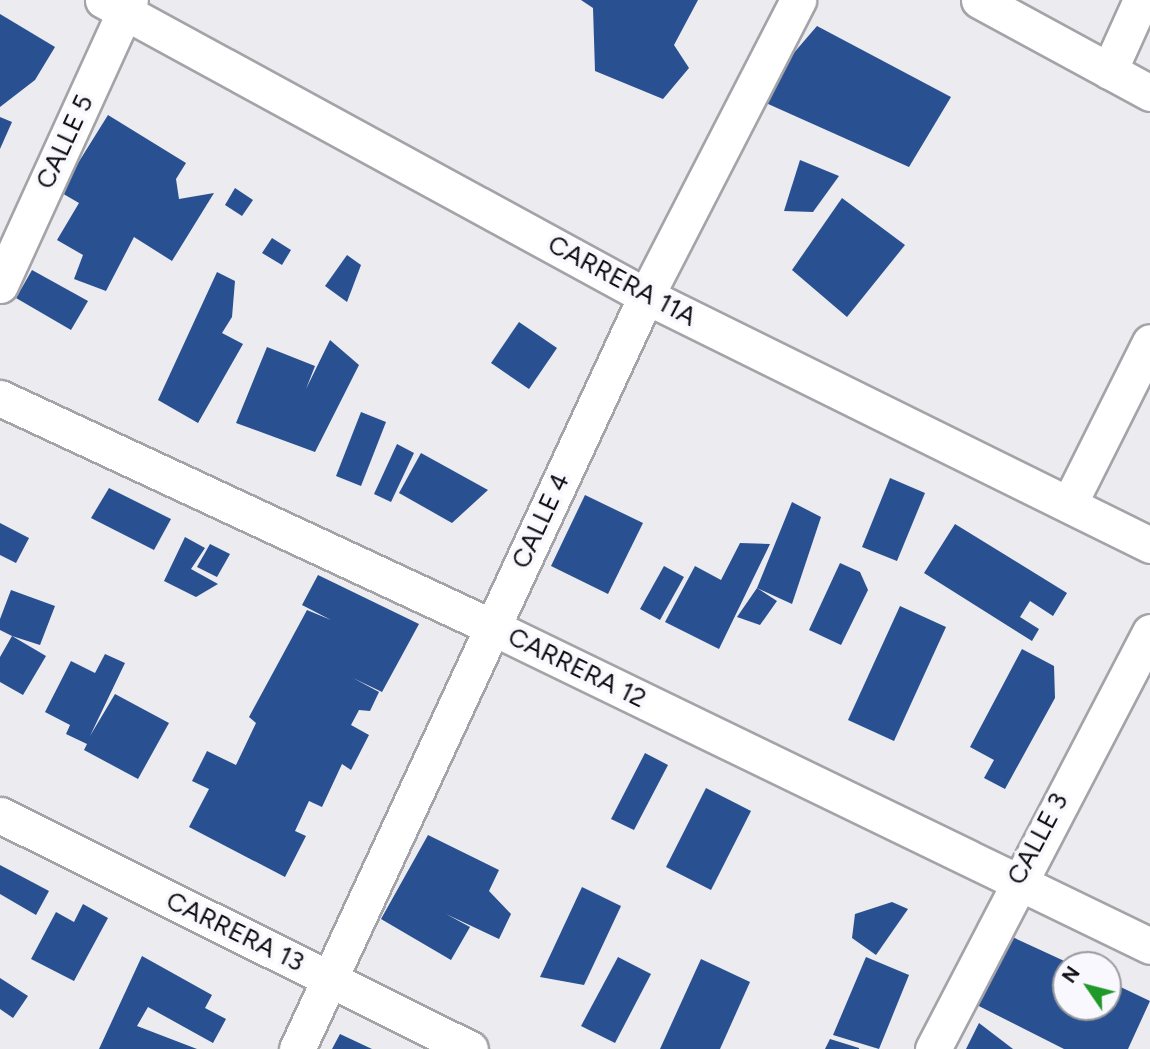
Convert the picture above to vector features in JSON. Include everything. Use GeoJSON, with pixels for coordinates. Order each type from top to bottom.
{"type":"FeatureCollection","features":[{"type":"Feature","properties":{"kind":"street","name":"CALLE 4"},"geometry":{"type":"LineString","coordinates":[[297,1049],[646,296],[798,0]]}},
{"type":"Feature","properties":{"kind":"street"},"geometry":{"type":"LineString","coordinates":[[979,0],[1150,93]]}},
{"type":"Feature","properties":{"kind":"street"},"geometry":{"type":"LineString","coordinates":[[1109,71],[1141,0]]}},
{"type":"Feature","properties":{"kind":"street","name":"CARRERA 11A"},"geometry":{"type":"LineString","coordinates":[[119,4],[646,296],[1150,545]]}},
{"type":"Feature","properties":{"kind":"street","name":"CALLE 5"},"geometry":{"type":"LineString","coordinates":[[0,285],[119,4]]}},
{"type":"Feature","properties":{"kind":"street"},"geometry":{"type":"LineString","coordinates":[[1069,504],[1150,342]]}},
{"type":"Feature","properties":{"kind":"street","name":"CARRERA 12"},"geometry":{"type":"LineString","coordinates":[[0,398],[492,627],[1150,946]]}},
{"type":"Feature","properties":{"kind":"street","name":"CALLE 3"},"geometry":{"type":"LineString","coordinates":[[933,1049],[1015,882],[1150,632]]}},
{"type":"Feature","properties":{"kind":"street","name":"CARRERA 13"},"geometry":{"type":"LineString","coordinates":[[0,815],[470,1049]]}},
{"type":"Feature","properties":{"kind":"building"},"geometry":{"type":"Polygon","coordinates":[[[581,0],[698,0],[674,45],[689,68],[663,99],[595,71],[593,8],[581,0]]]}},
{"type":"Feature","properties":{"kind":"building"},"geometry":{"type":"Polygon","coordinates":[[[0,14],[55,47],[35,80],[0,107],[0,14]]]}},
{"type":"Feature","properties":{"kind":"building"},"geometry":{"type":"Polygon","coordinates":[[[817,26],[951,97],[909,167],[755,98],[817,26]]]}},
{"type":"Feature","properties":{"kind":"building"},"geometry":{"type":"Polygon","coordinates":[[[108,115],[186,163],[176,179],[179,199],[214,193],[172,261],[134,237],[106,291],[74,279],[83,255],[57,240],[79,203],[60,192],[108,115]]]}},
{"type":"Feature","properties":{"kind":"building"},"geometry":{"type":"Polygon","coordinates":[[[0,117],[12,122],[0,149],[0,117]]]}},
{"type":"Feature","properties":{"kind":"building"},"geometry":{"type":"Polygon","coordinates":[[[800,160],[839,176],[813,212],[784,211],[800,160]]]}},
{"type":"Feature","properties":{"kind":"building"},"geometry":{"type":"Polygon","coordinates":[[[235,188],[253,200],[242,216],[225,205],[235,188]]]}},
{"type":"Feature","properties":{"kind":"building"},"geometry":{"type":"Polygon","coordinates":[[[842,198],[905,245],[847,317],[792,270],[842,198]]]}},
{"type":"Feature","properties":{"kind":"building"},"geometry":{"type":"Polygon","coordinates":[[[272,238],[291,250],[282,265],[262,253],[272,238]]]}},
{"type":"Feature","properties":{"kind":"building"},"geometry":{"type":"Polygon","coordinates":[[[347,255],[361,265],[347,302],[325,286],[347,255]]]}},
{"type":"Feature","properties":{"kind":"building"},"geometry":{"type":"Polygon","coordinates":[[[32,270],[88,301],[71,330],[16,298],[32,270]]]}},
{"type":"Feature","properties":{"kind":"building"},"geometry":{"type":"Polygon","coordinates":[[[217,272],[235,281],[232,317],[222,333],[243,344],[198,423],[158,400],[217,272]]]}},
{"type":"Feature","properties":{"kind":"building"},"geometry":{"type":"Polygon","coordinates":[[[519,322],[557,348],[529,389],[491,363],[519,322]]]}},
{"type":"Feature","properties":{"kind":"building"},"geometry":{"type":"Polygon","coordinates":[[[330,340],[359,365],[315,452],[236,423],[267,347],[315,366],[306,389],[330,340]]]}},
{"type":"Feature","properties":{"kind":"building"},"geometry":{"type":"Polygon","coordinates":[[[361,412],[386,422],[361,486],[336,476],[361,412]]]}},
{"type":"Feature","properties":{"kind":"building"},"geometry":{"type":"Polygon","coordinates":[[[397,444],[414,453],[391,502],[374,494],[397,444]]]}},
{"type":"Feature","properties":{"kind":"building"},"geometry":{"type":"Polygon","coordinates":[[[421,453],[488,490],[452,523],[399,493],[421,453]]]}},
{"type":"Feature","properties":{"kind":"building"},"geometry":{"type":"Polygon","coordinates":[[[890,478],[925,493],[897,561],[862,547],[890,478]]]}},
{"type":"Feature","properties":{"kind":"building"},"geometry":{"type":"Polygon","coordinates":[[[109,488],[171,519],[154,550],[91,518],[109,488]]]}},
{"type":"Feature","properties":{"kind":"building"},"geometry":{"type":"Polygon","coordinates":[[[585,495],[643,523],[608,594],[551,566],[585,495]]]}},
{"type":"Feature","properties":{"kind":"building"},"geometry":{"type":"Polygon","coordinates":[[[792,502],[821,517],[792,604],[757,588],[792,502]]]}},
{"type":"Feature","properties":{"kind":"building"},"geometry":{"type":"Polygon","coordinates":[[[0,523],[29,538],[16,563],[0,555],[0,523]]]}},
{"type":"Feature","properties":{"kind":"building"},"geometry":{"type":"Polygon","coordinates":[[[955,524],[1067,593],[1053,616],[1030,601],[1020,617],[1039,629],[1032,641],[924,573],[955,524]]]}},
{"type":"Feature","properties":{"kind":"building"},"geometry":{"type":"Polygon","coordinates":[[[185,537],[205,548],[191,569],[218,584],[196,597],[164,581],[185,537]]]}},
{"type":"Feature","properties":{"kind":"building"},"geometry":{"type":"Polygon","coordinates":[[[740,543],[770,544],[719,649],[665,622],[695,566],[721,580],[740,543]]]}},
{"type":"Feature","properties":{"kind":"building"},"geometry":{"type":"Polygon","coordinates":[[[210,544],[230,554],[217,577],[197,567],[210,544]]]}},
{"type":"Feature","properties":{"kind":"building"},"geometry":{"type":"Polygon","coordinates":[[[840,563],[860,572],[868,590],[841,645],[809,630],[840,563]]]}},
{"type":"Feature","properties":{"kind":"building"},"geometry":{"type":"Polygon","coordinates":[[[664,566],[684,577],[660,620],[640,609],[664,566]]]}},
{"type":"Feature","properties":{"kind":"building"},"geometry":{"type":"Polygon","coordinates":[[[318,575],[419,624],[382,692],[353,678],[379,692],[370,711],[359,710],[351,725],[369,735],[351,770],[342,764],[322,807],[309,801],[295,831],[306,836],[285,877],[189,827],[209,789],[192,781],[207,751],[236,765],[256,723],[249,717],[307,610],[331,620],[302,605],[318,575]]]}},
{"type":"Feature","properties":{"kind":"building"},"geometry":{"type":"Polygon","coordinates":[[[757,588],[777,601],[760,625],[737,617],[757,588]]]}},
{"type":"Feature","properties":{"kind":"building"},"geometry":{"type":"Polygon","coordinates":[[[11,590],[55,606],[40,645],[0,630],[0,619],[11,590]]]}},
{"type":"Feature","properties":{"kind":"building"},"geometry":{"type":"Polygon","coordinates":[[[900,606],[946,627],[894,741],[848,720],[900,606]]]}},
{"type":"Feature","properties":{"kind":"building"},"geometry":{"type":"Polygon","coordinates":[[[12,636],[46,656],[23,695],[0,682],[0,657],[12,636]]]}},
{"type":"Feature","properties":{"kind":"building"},"geometry":{"type":"Polygon","coordinates":[[[1022,649],[1054,666],[1055,698],[1005,789],[984,778],[994,760],[970,747],[1022,649]]]}},
{"type":"Feature","properties":{"kind":"building"},"geometry":{"type":"Polygon","coordinates":[[[105,654],[125,663],[90,736],[115,694],[169,723],[138,779],[84,750],[87,744],[66,734],[70,725],[45,712],[71,661],[95,673],[105,654]]]}},
{"type":"Feature","properties":{"kind":"building"},"geometry":{"type":"Polygon","coordinates":[[[645,753],[668,765],[634,830],[611,819],[645,753]]]}},
{"type":"Feature","properties":{"kind":"building"},"geometry":{"type":"Polygon","coordinates":[[[706,788],[751,811],[711,890],[666,867],[706,788]]]}},
{"type":"Feature","properties":{"kind":"building"},"geometry":{"type":"Polygon","coordinates":[[[428,835],[499,870],[489,891],[511,914],[499,939],[446,914],[470,927],[451,960],[381,919],[428,835]]]}},
{"type":"Feature","properties":{"kind":"building"},"geometry":{"type":"Polygon","coordinates":[[[0,865],[49,891],[36,915],[0,894],[0,865]]]}},
{"type":"Feature","properties":{"kind":"building"},"geometry":{"type":"Polygon","coordinates":[[[582,887],[621,906],[584,985],[540,977],[582,887]]]}},
{"type":"Feature","properties":{"kind":"building"},"geometry":{"type":"Polygon","coordinates":[[[892,902],[908,909],[876,955],[852,938],[855,914],[892,902]]]}},
{"type":"Feature","properties":{"kind":"building"},"geometry":{"type":"Polygon","coordinates":[[[83,904],[108,918],[74,981],[31,959],[56,912],[74,922],[83,904]]]}},
{"type":"Feature","properties":{"kind":"building"},"geometry":{"type":"Polygon","coordinates":[[[1006,934],[1052,955],[1052,1021],[1122,1021],[1122,988],[1150,1001],[1128,1049],[1064,1049],[965,999],[1006,934]]]}},
{"type":"Feature","properties":{"kind":"building"},"geometry":{"type":"Polygon","coordinates":[[[142,956],[212,995],[205,1008],[226,1019],[213,1043],[148,1007],[137,1026],[197,1049],[99,1049],[142,956]]]}},
{"type":"Feature","properties":{"kind":"building"},"geometry":{"type":"Polygon","coordinates":[[[618,957],[651,974],[615,1043],[581,1026],[618,957]]]}},
{"type":"Feature","properties":{"kind":"building"},"geometry":{"type":"Polygon","coordinates":[[[866,957],[909,975],[879,1049],[833,1035],[866,957]]]}},
{"type":"Feature","properties":{"kind":"building"},"geometry":{"type":"Polygon","coordinates":[[[701,959],[750,982],[720,1049],[660,1049],[701,959]]]}},
{"type":"Feature","properties":{"kind":"building"},"geometry":{"type":"Polygon","coordinates":[[[0,978],[28,996],[13,1018],[0,1009],[0,978]]]}},
{"type":"Feature","properties":{"kind":"building"},"geometry":{"type":"Polygon","coordinates":[[[979,1023],[1013,1049],[966,1049],[979,1023]]]}},
{"type":"Feature","properties":{"kind":"building"},"geometry":{"type":"Polygon","coordinates":[[[340,1034],[372,1049],[332,1049],[340,1034]]]}},
{"type":"Feature","properties":{"kind":"building"},"geometry":{"type":"Polygon","coordinates":[[[830,1039],[859,1048],[859,1049],[825,1049],[830,1039]]]}}]}
